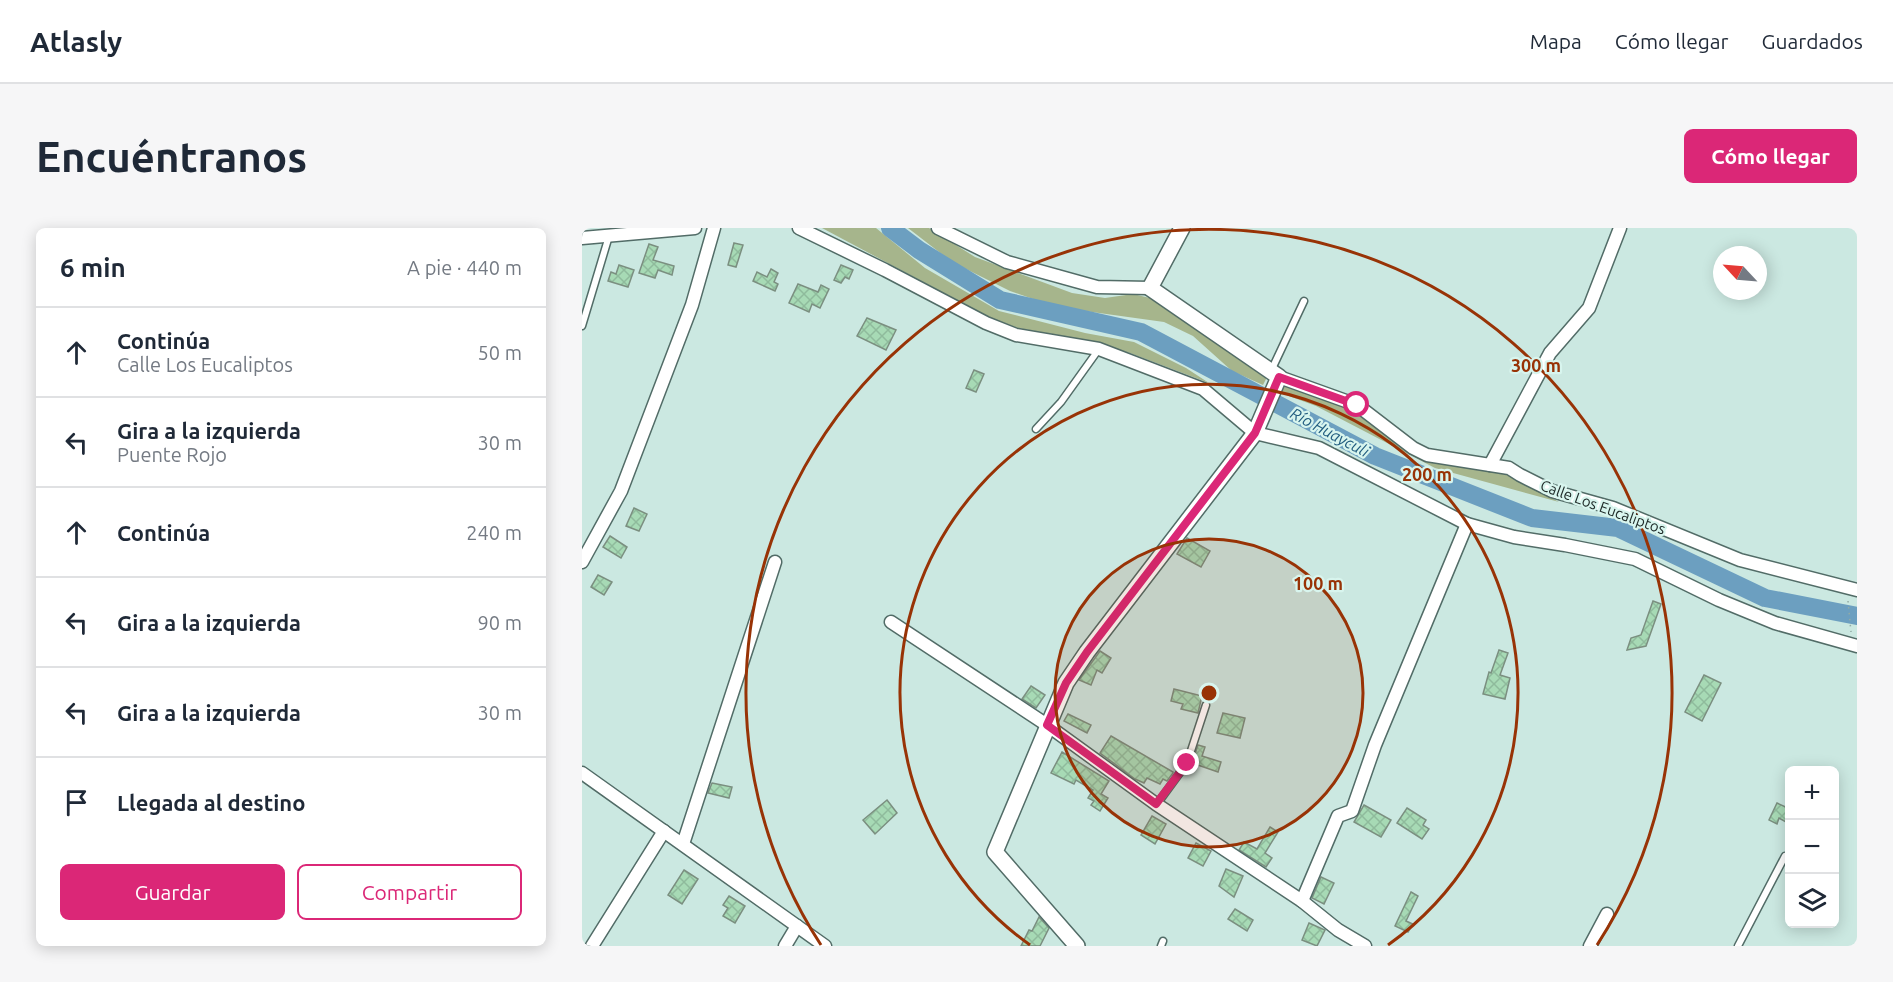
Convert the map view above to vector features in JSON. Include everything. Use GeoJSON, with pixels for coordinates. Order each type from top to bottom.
{"type":"FeatureCollection","features":[{"type":"Feature","properties":{"kind":"street"},"geometry":{"type":"LineString","coordinates":[[582,238],[695,228]]}},
{"type":"Feature","properties":{"kind":"street"},"geometry":{"type":"LineString","coordinates":[[582,562],[587,541],[616,502],[693,305],[714,228]]}},
{"type":"Feature","properties":{"kind":"street"},"geometry":{"type":"LineString","coordinates":[[799,228],[986,323],[1016,335],[1099,349],[1203,389],[1256,428],[1319,448],[1467,524],[1514,537],[1635,559],[1719,600],[1775,623],[1857,646]]}},
{"type":"Feature","properties":{"kind":"street"},"geometry":{"type":"LineString","coordinates":[[938,228],[1007,262],[1096,287],[1150,288],[1182,228]]}},
{"type":"Feature","properties":{"kind":"street"},"geometry":{"type":"LineString","coordinates":[[1490,465],[1550,353],[1589,308],[1620,228]]}},
{"type":"Feature","properties":{"kind":"street","name":"Calle Los Eucaliptos"},"geometry":{"type":"LineString","coordinates":[[1150,288],[1275,379],[1357,405],[1413,448],[1428,455],[1509,468],[1520,476],[1552,491],[1613,508],[1740,560],[1857,590]]}},
{"type":"Feature","properties":{"kind":"street"},"geometry":{"type":"LineString","coordinates":[[1077,946],[995,852],[1066,683],[1256,428],[1275,379]]}},
{"type":"Feature","properties":{"kind":"street"},"geometry":{"type":"LineString","coordinates":[[1302,902],[1338,816],[1352,812],[1375,745],[1467,524]]}},
{"type":"Feature","properties":{"kind":"street"},"geometry":{"type":"LineString","coordinates":[[683,844],[775,562]]}},
{"type":"Feature","properties":{"kind":"street"},"geometry":{"type":"LineString","coordinates":[[891,622],[1047,725],[1156,804],[1302,902],[1338,930],[1365,946]]}},
{"type":"Feature","properties":{"kind":"street"},"geometry":{"type":"LineString","coordinates":[[582,773],[825,946]]}},
{"type":"Feature","properties":{"kind":"street"},"geometry":{"type":"LineString","coordinates":[[592,946],[664,831]]}},
{"type":"Feature","properties":{"kind":"street"},"geometry":{"type":"LineString","coordinates":[[1590,946],[1607,914]]}},
{"type":"Feature","properties":{"kind":"street"},"geometry":{"type":"LineString","coordinates":[[786,946],[797,926]]}},
{"type":"Feature","properties":{"kind":"lane"},"geometry":{"type":"LineString","coordinates":[[582,326],[609,236]]}},
{"type":"Feature","properties":{"kind":"lane"},"geometry":{"type":"LineString","coordinates":[[1275,379],[1304,301]]}},
{"type":"Feature","properties":{"kind":"lane"},"geometry":{"type":"LineString","coordinates":[[1036,429],[1061,402],[1099,349]]}},
{"type":"Feature","properties":{"kind":"lane"},"geometry":{"type":"LineString","coordinates":[[1156,804],[1187,763],[1206,705]]}},
{"type":"Feature","properties":{"kind":"lane"},"geometry":{"type":"LineString","coordinates":[[1738,946],[1785,856]]}},
{"type":"Feature","properties":{"kind":"path"},"geometry":{"type":"LineString","coordinates":[[1848,600],[1850,630]]}},
{"type":"Feature","properties":{"kind":"green space"},"geometry":{"type":"Polygon","coordinates":[[[822,228],[876,228],[925,268],[999,311],[1085,333],[1134,342],[1186,368],[1209,383],[1130,353],[1075,338],[1018,328],[991,318],[822,228]]]}},
{"type":"Feature","properties":{"kind":"green space"},"geometry":{"type":"Polygon","coordinates":[[[908,228],[929,228],[975,257],[1072,293],[1105,298],[1133,294],[1150,298],[1267,377],[1263,385],[1232,371],[1193,336],[1164,322],[1056,307],[1010,291],[952,262],[908,228]]]}},
{"type":"Feature","properties":{"kind":"green space"},"geometry":{"type":"Polygon","coordinates":[[[1282,385],[1355,410],[1427,460],[1507,474],[1559,502],[1435,468],[1316,406],[1278,392],[1282,385]]]}},
{"type":"Feature","properties":{"kind":"building"},"geometry":{"type":"Polygon","coordinates":[[[734,243],[743,245],[736,267],[728,265],[734,243]]]}},
{"type":"Feature","properties":{"kind":"building"},"geometry":{"type":"Polygon","coordinates":[[[649,244],[658,247],[653,260],[674,266],[672,275],[658,270],[655,278],[639,273],[649,244]]]}},
{"type":"Feature","properties":{"kind":"building"},"geometry":{"type":"Polygon","coordinates":[[[619,265],[634,270],[628,287],[608,281],[611,272],[616,274],[619,265]]]}},
{"type":"Feature","properties":{"kind":"building"},"geometry":{"type":"Polygon","coordinates":[[[841,265],[853,270],[849,279],[845,277],[841,283],[834,280],[841,265]]]}},
{"type":"Feature","properties":{"kind":"building"},"geometry":{"type":"Polygon","coordinates":[[[771,269],[778,273],[774,282],[778,284],[775,291],[753,281],[757,272],[767,277],[771,269]]]}},
{"type":"Feature","properties":{"kind":"building"},"geometry":{"type":"Polygon","coordinates":[[[798,284],[818,292],[821,285],[829,289],[820,308],[812,304],[809,312],[789,303],[798,284]]]}},
{"type":"Feature","properties":{"kind":"building"},"geometry":{"type":"Polygon","coordinates":[[[867,318],[896,330],[886,350],[857,336],[867,318]]]}},
{"type":"Feature","properties":{"kind":"building"},"geometry":{"type":"Polygon","coordinates":[[[974,370],[984,374],[976,392],[966,388],[974,370]]]}},
{"type":"Feature","properties":{"kind":"building"},"geometry":{"type":"Polygon","coordinates":[[[634,508],[647,514],[639,531],[626,526],[634,508]]]}},
{"type":"Feature","properties":{"kind":"building"},"geometry":{"type":"Polygon","coordinates":[[[610,536],[627,547],[621,558],[603,547],[610,536]]]}},
{"type":"Feature","properties":{"kind":"building"},"geometry":{"type":"Polygon","coordinates":[[[1187,538],[1210,551],[1201,567],[1177,554],[1187,538]]]}},
{"type":"Feature","properties":{"kind":"building"},"geometry":{"type":"Polygon","coordinates":[[[598,575],[612,582],[604,595],[591,587],[598,575]]]}},
{"type":"Feature","properties":{"kind":"building"},"geometry":{"type":"Polygon","coordinates":[[[1653,601],[1661,604],[1646,646],[1627,650],[1631,638],[1641,635],[1653,601]]]}},
{"type":"Feature","properties":{"kind":"building"},"geometry":{"type":"Polygon","coordinates":[[[1499,650],[1508,653],[1500,675],[1510,678],[1505,699],[1483,694],[1489,672],[1491,673],[1499,650]]]}},
{"type":"Feature","properties":{"kind":"building"},"geometry":{"type":"Polygon","coordinates":[[[1100,651],[1111,658],[1102,673],[1097,670],[1091,685],[1079,680],[1100,651]]]}},
{"type":"Feature","properties":{"kind":"building"},"geometry":{"type":"Polygon","coordinates":[[[1704,675],[1721,683],[1702,721],[1685,712],[1704,675]]]}},
{"type":"Feature","properties":{"kind":"building"},"geometry":{"type":"Polygon","coordinates":[[[1031,686],[1045,695],[1036,708],[1022,699],[1031,686]]]}},
{"type":"Feature","properties":{"kind":"building"},"geometry":{"type":"Polygon","coordinates":[[[1174,689],[1202,696],[1198,713],[1181,709],[1183,704],[1171,701],[1174,689]]]}},
{"type":"Feature","properties":{"kind":"building"},"geometry":{"type":"Polygon","coordinates":[[[1223,713],[1245,718],[1240,738],[1217,733],[1223,713]]]}},
{"type":"Feature","properties":{"kind":"building"},"geometry":{"type":"Polygon","coordinates":[[[1068,714],[1091,725],[1087,733],[1064,721],[1068,714]]]}},
{"type":"Feature","properties":{"kind":"building"},"geometry":{"type":"Polygon","coordinates":[[[1111,736],[1173,773],[1167,781],[1163,779],[1160,784],[1147,778],[1144,783],[1135,779],[1100,753],[1111,736]]]}},
{"type":"Feature","properties":{"kind":"building"},"geometry":{"type":"Polygon","coordinates":[[[1198,745],[1205,747],[1202,756],[1221,762],[1218,772],[1192,763],[1198,745]]]}},
{"type":"Feature","properties":{"kind":"building"},"geometry":{"type":"Polygon","coordinates":[[[1062,752],[1109,781],[1101,794],[1108,798],[1100,811],[1091,805],[1094,801],[1088,798],[1093,790],[1076,780],[1074,784],[1051,773],[1062,752]]]}},
{"type":"Feature","properties":{"kind":"building"},"geometry":{"type":"Polygon","coordinates":[[[712,783],[732,787],[729,798],[708,793],[712,783]]]}},
{"type":"Feature","properties":{"kind":"building"},"geometry":{"type":"Polygon","coordinates":[[[887,800],[897,813],[875,834],[863,820],[887,800]]]}},
{"type":"Feature","properties":{"kind":"building"},"geometry":{"type":"Polygon","coordinates":[[[1777,803],[1785,807],[1785,821],[1779,818],[1777,824],[1769,820],[1777,803]]]}},
{"type":"Feature","properties":{"kind":"building"},"geometry":{"type":"Polygon","coordinates":[[[1364,805],[1391,820],[1381,837],[1354,822],[1364,805]]]}},
{"type":"Feature","properties":{"kind":"building"},"geometry":{"type":"Polygon","coordinates":[[[1407,808],[1426,820],[1423,825],[1429,829],[1422,839],[1397,823],[1407,808]]]}},
{"type":"Feature","properties":{"kind":"building"},"geometry":{"type":"Polygon","coordinates":[[[1152,816],[1166,824],[1155,844],[1141,835],[1152,816]]]}},
{"type":"Feature","properties":{"kind":"building"},"geometry":{"type":"Polygon","coordinates":[[[1270,827],[1278,832],[1265,853],[1272,858],[1266,867],[1239,850],[1244,842],[1257,849],[1270,827]]]}},
{"type":"Feature","properties":{"kind":"building"},"geometry":{"type":"Polygon","coordinates":[[[1196,843],[1211,851],[1203,866],[1188,858],[1196,843]]]}},
{"type":"Feature","properties":{"kind":"building"},"geometry":{"type":"Polygon","coordinates":[[[1226,869],[1243,876],[1234,897],[1219,886],[1226,869]]]}},
{"type":"Feature","properties":{"kind":"building"},"geometry":{"type":"Polygon","coordinates":[[[684,870],[698,879],[682,904],[668,895],[684,870]]]}},
{"type":"Feature","properties":{"kind":"building"},"geometry":{"type":"Polygon","coordinates":[[[1321,877],[1334,883],[1324,904],[1312,898],[1321,877]]]}},
{"type":"Feature","properties":{"kind":"building"},"geometry":{"type":"Polygon","coordinates":[[[1411,892],[1418,896],[1406,921],[1413,924],[1408,932],[1395,926],[1411,892]]]}},
{"type":"Feature","properties":{"kind":"building"},"geometry":{"type":"Polygon","coordinates":[[[729,896],[745,906],[735,923],[723,916],[728,908],[723,905],[729,896]]]}},
{"type":"Feature","properties":{"kind":"building"},"geometry":{"type":"Polygon","coordinates":[[[1235,909],[1253,920],[1247,931],[1228,919],[1235,909]]]}},
{"type":"Feature","properties":{"kind":"building"},"geometry":{"type":"Polygon","coordinates":[[[1039,917],[1049,928],[1040,946],[1021,946],[1029,930],[1032,931],[1039,917]]]}},
{"type":"Feature","properties":{"kind":"building"},"geometry":{"type":"Polygon","coordinates":[[[1309,923],[1325,930],[1317,946],[1302,940],[1309,923]]]}},
{"type":"Feature","properties":{"kind":"waterway","name":"Río Huayculi"},"geometry":{"type":"LineString","coordinates":[[890,228],[919,250],[1000,300],[1141,332],[1375,456],[1532,518],[1618,528],[1765,598],[1857,616]]}},
{"type":"Feature","properties":{"kind":"route"},"geometry":{"type":"LineString","coordinates":[[1187,763],[1156,804],[1047,725],[1066,683],[1087,652],[1255,433],[1279,377],[1357,405]]}}]}
